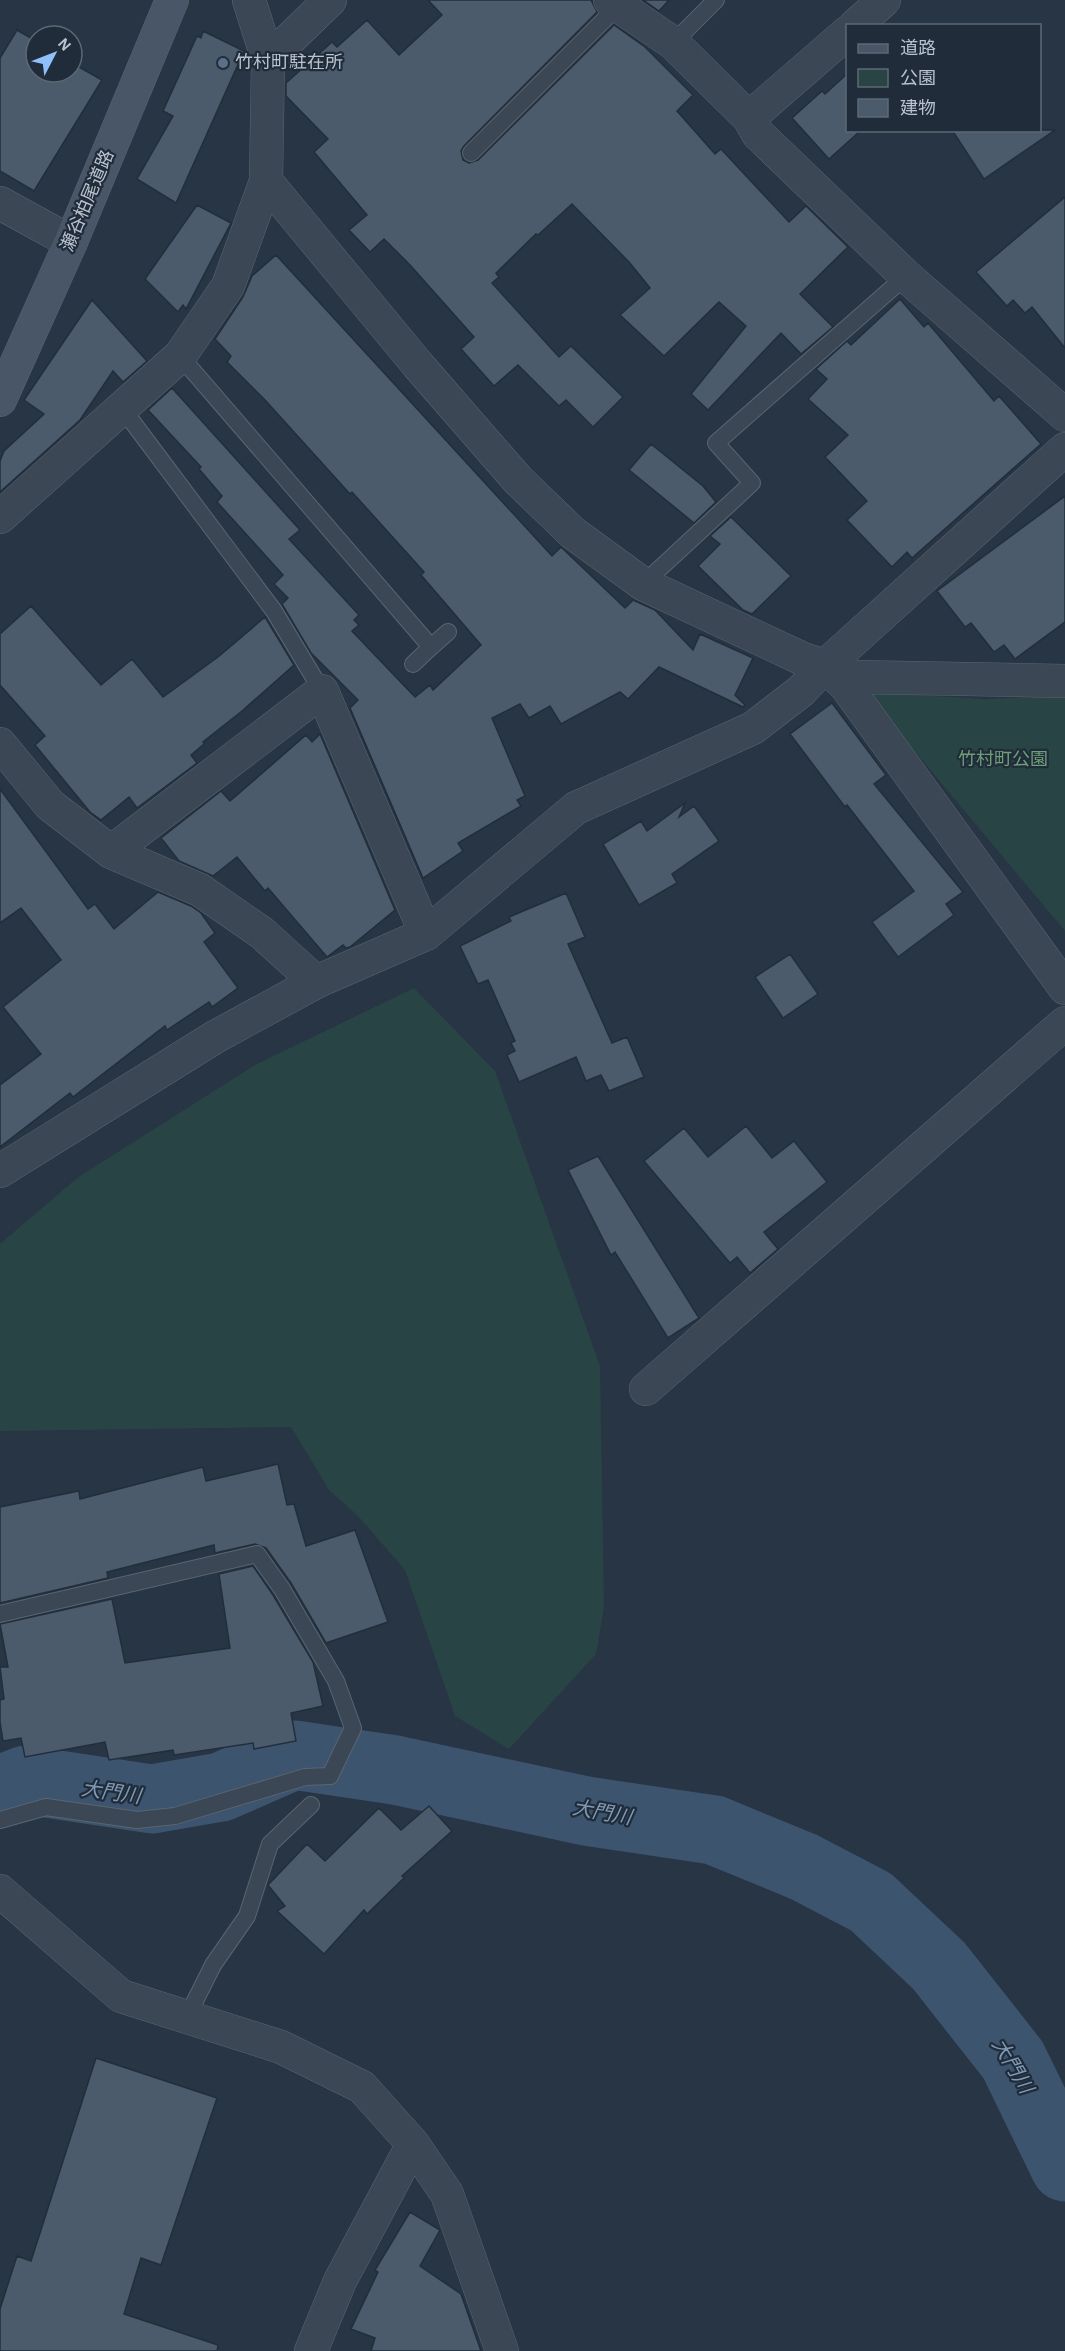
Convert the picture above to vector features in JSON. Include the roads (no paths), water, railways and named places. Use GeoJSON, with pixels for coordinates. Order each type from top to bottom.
{"type":"FeatureCollection","features":[{"type":"Feature","properties":{"kind":"main road","name":"瀬谷柏尾道路"},"geometry":{"type":"LineString","coordinates":[[0,400],[71,242],[172,0]]}},
{"type":"Feature","properties":{"kind":"street"},"geometry":{"type":"LineString","coordinates":[[0,517],[180,356],[228,286],[266,181],[268,60],[249,0]]}},
{"type":"Feature","properties":{"kind":"street"},"geometry":{"type":"LineString","coordinates":[[268,60],[330,0]]}},
{"type":"Feature","properties":{"kind":"street"},"geometry":{"type":"LineString","coordinates":[[857,24],[884,0]]}},
{"type":"Feature","properties":{"kind":"street"},"geometry":{"type":"LineString","coordinates":[[614,4],[673,43],[750,118],[758,134],[906,276],[1065,415]]}},
{"type":"Feature","properties":{"kind":"street"},"geometry":{"type":"LineString","coordinates":[[750,118],[846,34]]}},
{"type":"Feature","properties":{"kind":"street"},"geometry":{"type":"LineString","coordinates":[[266,181],[418,365],[518,480],[573,533],[643,584],[803,659],[855,677],[1065,681]]}},
{"type":"Feature","properties":{"kind":"street"},"geometry":{"type":"LineString","coordinates":[[0,203],[71,242]]}},
{"type":"Feature","properties":{"kind":"street"},"geometry":{"type":"LineString","coordinates":[[0,1171],[215,1037],[316,982],[426,934],[576,808],[753,728],[801,691],[825,666],[1065,449]]}},
{"type":"Feature","properties":{"kind":"street"},"geometry":{"type":"LineString","coordinates":[[825,666],[846,686],[1065,988]]}},
{"type":"Feature","properties":{"kind":"street"},"geometry":{"type":"LineString","coordinates":[[111,852],[322,691],[426,934]]}},
{"type":"Feature","properties":{"kind":"street"},"geometry":{"type":"LineString","coordinates":[[0,744],[50,805],[111,852],[200,890],[261,933],[316,982]]}},
{"type":"Feature","properties":{"kind":"street"},"geometry":{"type":"LineString","coordinates":[[646,1389],[1065,1023]]}},
{"type":"Feature","properties":{"kind":"street"},"geometry":{"type":"LineString","coordinates":[[0,1891],[121,1996],[281,2047],[362,2087],[413,2144],[447,2194],[502,2351]]}},
{"type":"Feature","properties":{"kind":"street"},"geometry":{"type":"LineString","coordinates":[[311,2351],[340,2281],[413,2144]]}},
{"type":"Feature","properties":{"kind":"lane"},"geometry":{"type":"LineString","coordinates":[[673,43],[716,0]]}},
{"type":"Feature","properties":{"kind":"lane"},"geometry":{"type":"LineString","coordinates":[[471,153],[614,4]]}},
{"type":"Feature","properties":{"kind":"lane"},"geometry":{"type":"LineString","coordinates":[[643,584],[752,483],[716,443],[906,276]]}},
{"type":"Feature","properties":{"kind":"lane"},"geometry":{"type":"LineString","coordinates":[[180,356],[431,647]]}},
{"type":"Feature","properties":{"kind":"lane"},"geometry":{"type":"LineString","coordinates":[[122,408],[274,611],[322,691]]}},
{"type":"Feature","properties":{"kind":"lane"},"geometry":{"type":"LineString","coordinates":[[413,664],[448,632]]}},
{"type":"Feature","properties":{"kind":"lane"},"geometry":{"type":"LineString","coordinates":[[0,1614],[257,1554],[282,1589],[336,1681],[353,1728],[330,1776],[305,1777],[175,1816],[137,1820],[46,1807],[0,1820]]}},
{"type":"Feature","properties":{"kind":"lane"},"geometry":{"type":"LineString","coordinates":[[187,2017],[213,1965],[247,1916],[270,1844],[311,1805]]}},
{"type":"Feature","properties":{"kind":"waterway","name":"大門川"},"geometry":{"type":"LineString","coordinates":[[0,1790],[26,1780],[152,1799],[221,1787],[294,1755],[395,1770],[586,1811],[714,1830],[804,1867],[871,1902],[939,1966],[1013,2060],[1065,2167]]}},
{"type":"Feature","properties":{"kind":"place","name":"竹村町駐在所"},"geometry":{"type":"Point","coordinates":[223,63]}},
{"type":"Feature","properties":{"kind":"park label","name":"竹村町公園"},"geometry":{"type":"Point","coordinates":[1003,760]}}]}
